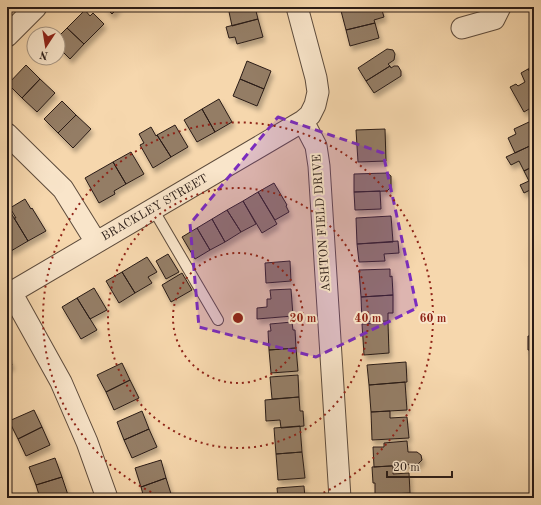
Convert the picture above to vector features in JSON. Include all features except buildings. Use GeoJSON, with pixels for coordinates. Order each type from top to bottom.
{"type":"FeatureCollection","features":[{"type":"Feature","properties":{"kind":"street"},"geometry":{"type":"LineString","coordinates":[[7,36],[36,7]]}},
{"type":"Feature","properties":{"kind":"street"},"geometry":{"type":"LineString","coordinates":[[297,7],[316,78],[318,92],[310,115],[303,121]]}},
{"type":"Feature","properties":{"kind":"street"},"geometry":{"type":"LineString","coordinates":[[462,28],[494,19],[500,7]]}},
{"type":"Feature","properties":{"kind":"street","name":"BRACKLEY STREET"},"geometry":{"type":"LineString","coordinates":[[9,293],[303,121]]}},
{"type":"Feature","properties":{"kind":"street","name":"ASHTON FIELD DRIVE"},"geometry":{"type":"LineString","coordinates":[[303,121],[316,146],[319,166],[340,498]]}},
{"type":"Feature","properties":{"kind":"street"},"geometry":{"type":"LineString","coordinates":[[7,134],[63,190],[96,242]]}},
{"type":"Feature","properties":{"kind":"street"},"geometry":{"type":"LineString","coordinates":[[9,293],[61,382],[87,442],[107,498]]}},
{"type":"Feature","properties":{"kind":"lane"},"geometry":{"type":"LineString","coordinates":[[153,209],[218,320]]}},
{"type":"Feature","properties":{"kind":"highlighted area"},"geometry":{"type":"Polygon","coordinates":[[[278,117],[383,153],[417,308],[316,357],[199,327],[190,224],[278,117]]]}}]}
